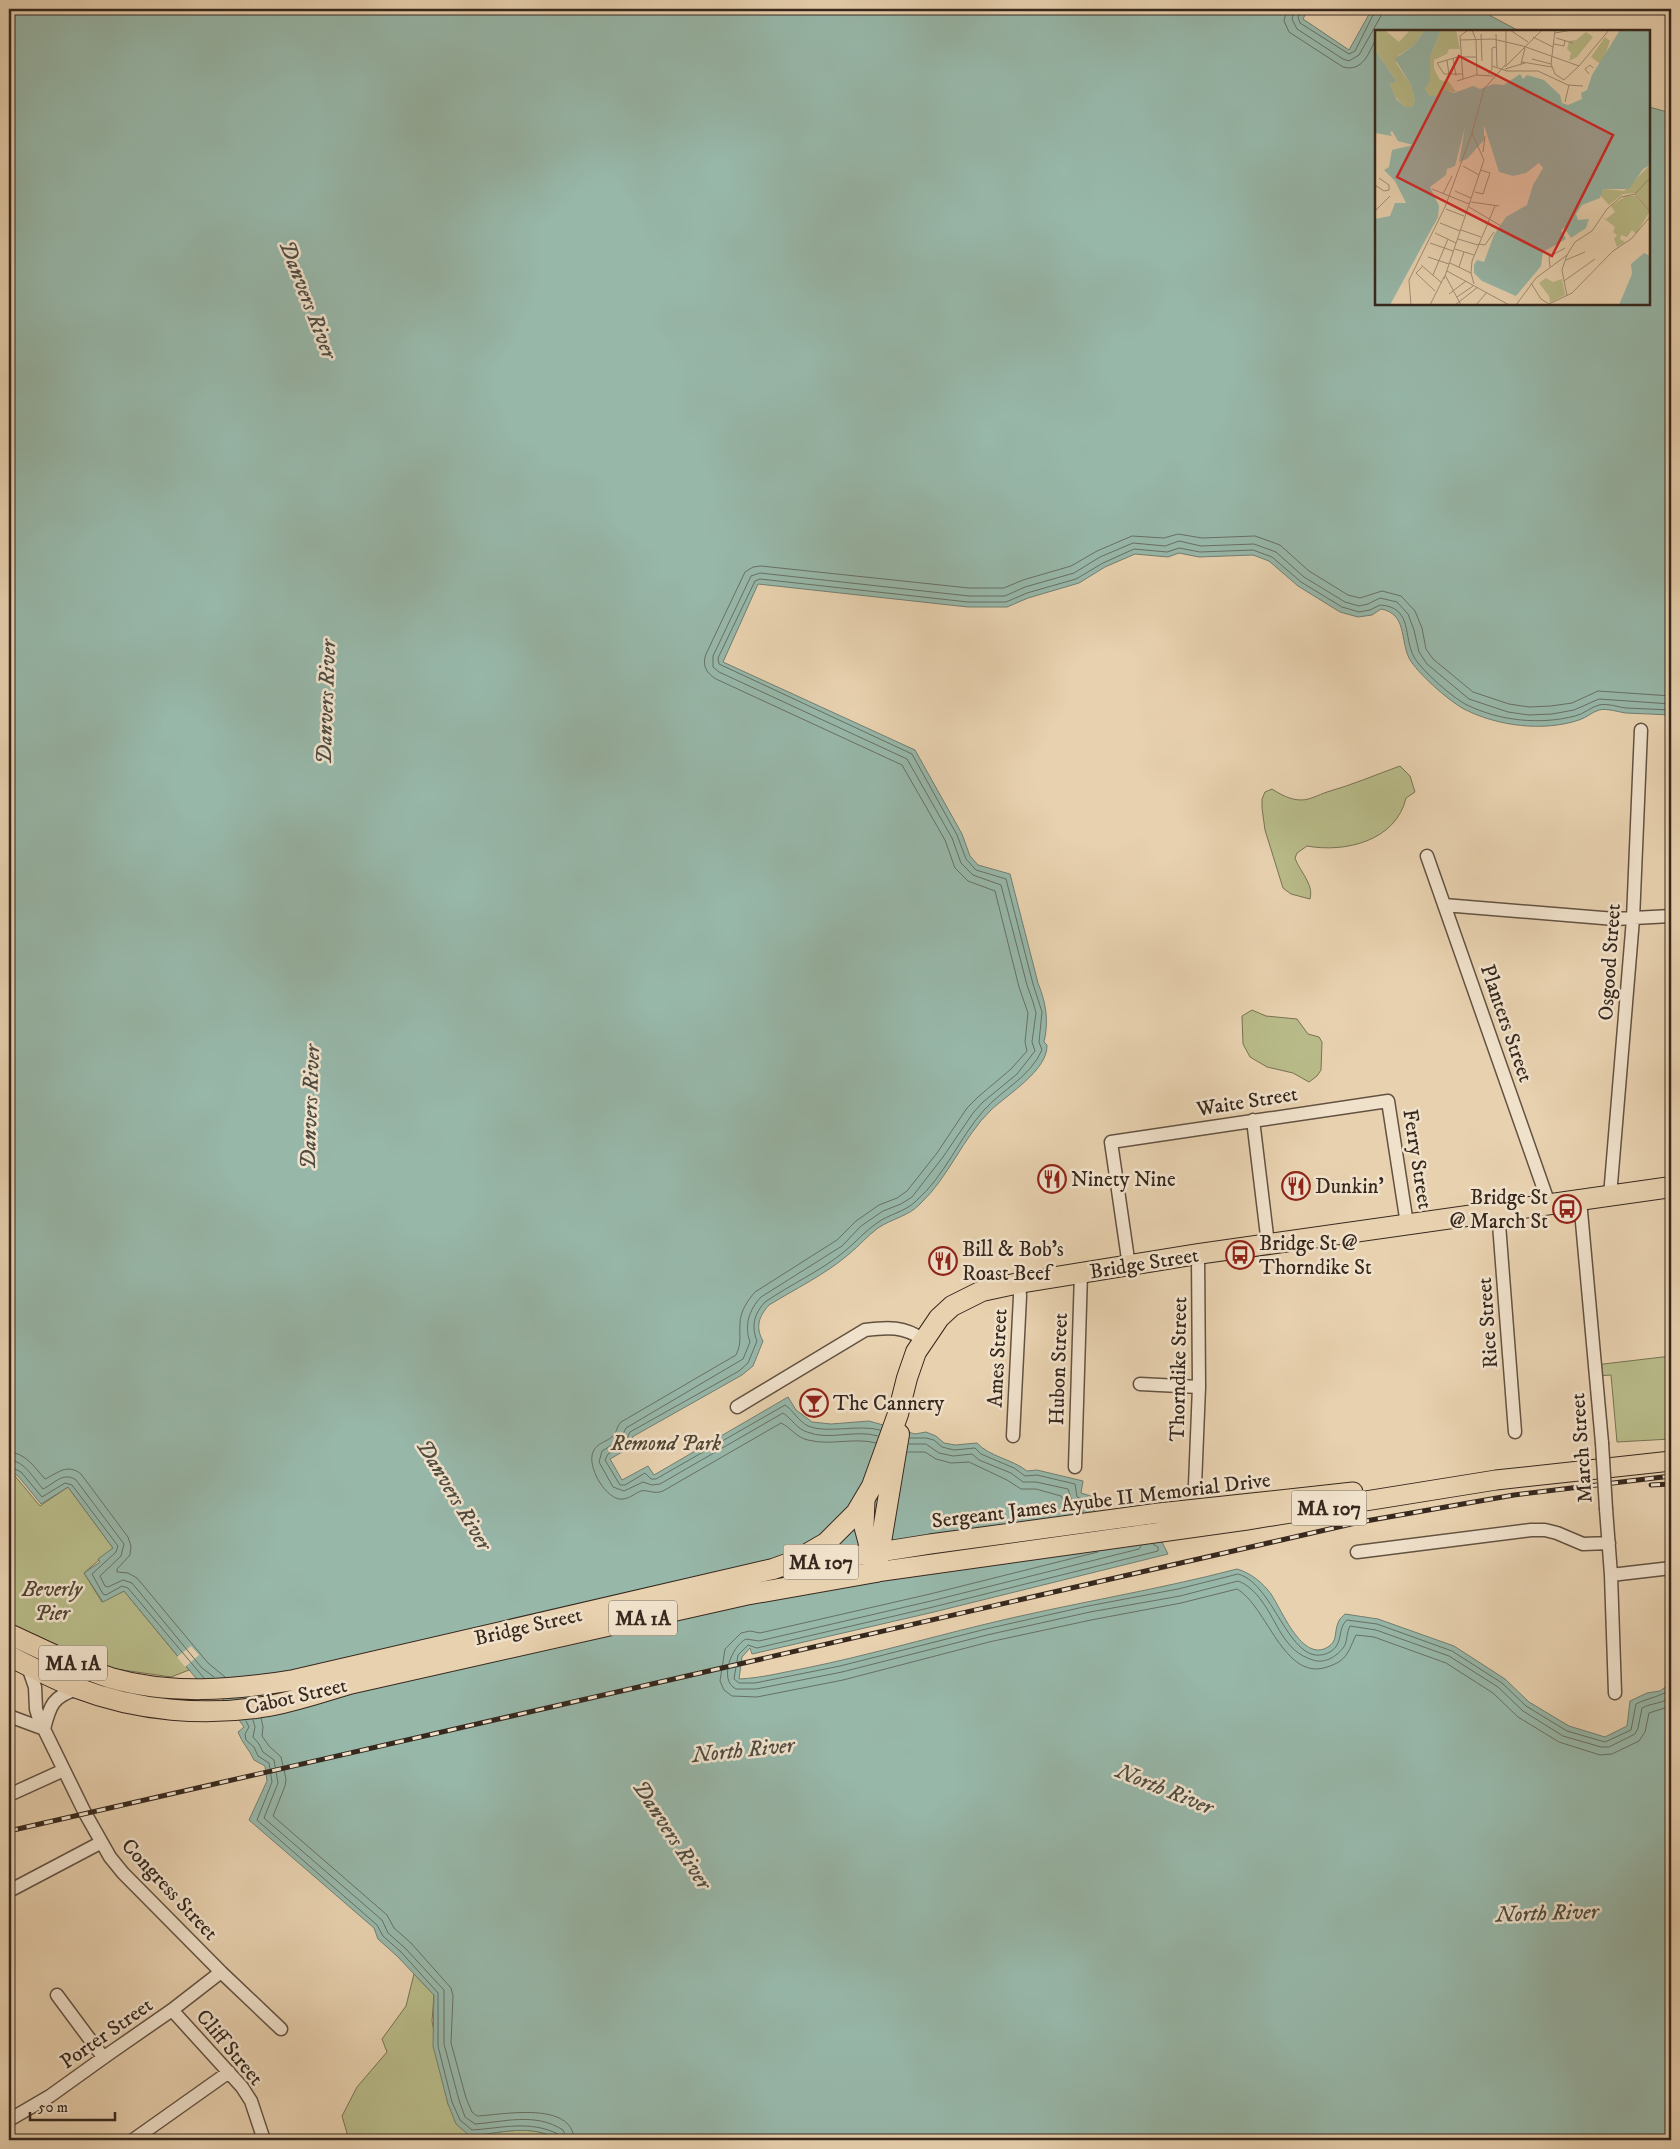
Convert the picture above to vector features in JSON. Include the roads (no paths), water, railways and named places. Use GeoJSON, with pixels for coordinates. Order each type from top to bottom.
{"type":"FeatureCollection","features":[{"type":"Feature","properties":{"kind":"highway","name":"Bridge Street"},"geometry":{"type":"LineString","coordinates":[[407,1662],[773,1569],[795,1561],[826,1543],[848,1522],[865,1500],[898,1414],[911,1365],[924,1340],[939,1318],[952,1306],[982,1291],[1018,1283],[1198,1254],[1671,1187]]}},
{"type":"Feature","properties":{"kind":"highway","name":"Bridge Street"},"geometry":{"type":"LineString","coordinates":[[407,1662],[745,1595],[874,1559],[897,1450],[898,1414]]}},
{"type":"Feature","properties":{"kind":"highway","name":"Cabot Street"},"geometry":{"type":"LineString","coordinates":[[9,1634],[88,1670],[113,1678],[141,1684],[194,1689],[243,1688],[407,1662]]}},
{"type":"Feature","properties":{"kind":"highway","name":"Cabot Street"},"geometry":{"type":"LineString","coordinates":[[9,1656],[78,1689],[137,1704],[177,1710],[249,1708],[288,1702],[349,1684],[407,1662]]}},
{"type":"Feature","properties":{"kind":"main road","name":"Sergeant James Ayube II Memorial Drive"},"geometry":{"type":"LineString","coordinates":[[874,1559],[1159,1513],[1390,1488],[1496,1480],[1671,1461]]}},
{"type":"Feature","properties":{"kind":"main road","name":"Sergeant James Ayube II Memorial Drive"},"geometry":{"type":"LineString","coordinates":[[773,1569],[1161,1532],[1388,1499],[1496,1480]]}},
{"type":"Feature","properties":{"kind":"main road","name":"Bridge Street"},"geometry":{"type":"LineString","coordinates":[[865,1500],[864,1527],[874,1559]]}},
{"type":"Feature","properties":{"kind":"street","name":"Osgood Street"},"geometry":{"type":"LineString","coordinates":[[1610,1196],[1633,919],[1641,730]]}},
{"type":"Feature","properties":{"kind":"street","name":"Planters Street"},"geometry":{"type":"LineString","coordinates":[[1427,856],[1549,1204]]}},
{"type":"Feature","properties":{"kind":"street"},"geometry":{"type":"LineString","coordinates":[[1444,905],[1633,919],[1671,916]]}},
{"type":"Feature","properties":{"kind":"street","name":"Waite Street"},"geometry":{"type":"LineString","coordinates":[[1129,1266],[1111,1142],[1388,1101]]}},
{"type":"Feature","properties":{"kind":"street","name":"Ferry Street"},"geometry":{"type":"LineString","coordinates":[[1388,1101],[1407,1224]]}},
{"type":"Feature","properties":{"kind":"street"},"geometry":{"type":"LineString","coordinates":[[1253,1120],[1268,1244]]}},
{"type":"Feature","properties":{"kind":"street","name":"March Street"},"geometry":{"type":"LineString","coordinates":[[1580,1200],[1602,1443],[1611,1575],[1615,1692]]}},
{"type":"Feature","properties":{"kind":"street","name":"Rice Street"},"geometry":{"type":"LineString","coordinates":[[1498,1211],[1515,1432]]}},
{"type":"Feature","properties":{"kind":"street","name":"Thorndike Street"},"geometry":{"type":"LineString","coordinates":[[1195,1485],[1199,1387],[1198,1254]]}},
{"type":"Feature","properties":{"kind":"street","name":"Hubon Street"},"geometry":{"type":"LineString","coordinates":[[1075,1467],[1080,1273]]}},
{"type":"Feature","properties":{"kind":"street","name":"Ames Street"},"geometry":{"type":"LineString","coordinates":[[1013,1436],[1020,1296],[1018,1283]]}},
{"type":"Feature","properties":{"kind":"street"},"geometry":{"type":"LineString","coordinates":[[738,1407],[865,1330],[889,1327],[901,1328],[912,1332],[924,1340]]}},
{"type":"Feature","properties":{"kind":"street"},"geometry":{"type":"LineString","coordinates":[[1140,1384],[1199,1387]]}},
{"type":"Feature","properties":{"kind":"street"},"geometry":{"type":"LineString","coordinates":[[1357,1552],[1538,1530],[1557,1533],[1584,1544],[1609,1544]]}},
{"type":"Feature","properties":{"kind":"street"},"geometry":{"type":"LineString","coordinates":[[1611,1575],[1671,1568]]}},
{"type":"Feature","properties":{"kind":"street","name":"Congress Street"},"geometry":{"type":"LineString","coordinates":[[27,1664],[36,1687],[36,1709],[44,1730],[100,1843],[123,1873],[221,1972],[281,2029]]}},
{"type":"Feature","properties":{"kind":"street"},"geometry":{"type":"LineString","coordinates":[[9,1716],[44,1730],[48,1712],[58,1697],[78,1689]]}},
{"type":"Feature","properties":{"kind":"street"},"geometry":{"type":"LineString","coordinates":[[9,1795],[64,1770]]}},
{"type":"Feature","properties":{"kind":"street"},"geometry":{"type":"LineString","coordinates":[[9,1891],[100,1843]]}},
{"type":"Feature","properties":{"kind":"street","name":"Porter Street"},"geometry":{"type":"LineString","coordinates":[[9,2120],[50,2096],[172,2010],[221,1972]]}},
{"type":"Feature","properties":{"kind":"street"},"geometry":{"type":"LineString","coordinates":[[57,1995],[103,2057]]}},
{"type":"Feature","properties":{"kind":"street","name":"Cliff Street"},"geometry":{"type":"LineString","coordinates":[[172,2010],[242,2086],[251,2101],[264,2140]]}},
{"type":"Feature","properties":{"kind":"street"},"geometry":{"type":"LineString","coordinates":[[132,2140],[229,2072]]}},
{"type":"Feature","properties":{"kind":"water"},"geometry":{"type":"Polygon","coordinates":[[[9,9],[1308,9],[1303,19],[1349,50],[1372,9],[1485,9],[1489,15],[1517,30],[1375,30],[1375,305],[1650,305],[1650,107],[1671,113],[1671,715],[1602,710],[1565,724],[1535,726],[1505,723],[1477,715],[1450,700],[1413,664],[1406,651],[1401,628],[1395,616],[1381,609],[1372,615],[1358,617],[1340,612],[1298,586],[1269,561],[1253,555],[1199,557],[1179,553],[1168,557],[1135,554],[1105,567],[1079,583],[1028,598],[1007,607],[968,607],[758,584],[723,662],[915,750],[962,834],[970,856],[978,865],[1010,874],[1045,1005],[1046,1026],[1044,1042],[1047,1045],[1046,1054],[1026,1081],[991,1110],[981,1121],[939,1182],[916,1208],[878,1228],[840,1261],[769,1305],[759,1322],[759,1331],[763,1341],[753,1366],[742,1375],[632,1437],[636,1444],[610,1459],[622,1480],[648,1466],[654,1475],[788,1397],[796,1410],[812,1422],[831,1424],[869,1421],[915,1434],[926,1432],[936,1436],[944,1443],[955,1445],[977,1443],[988,1452],[1027,1471],[1037,1470],[1083,1481],[1081,1493],[1094,1497],[1094,1511],[1162,1542],[1168,1554],[934,1612],[752,1654],[750,1648],[742,1657],[739,1679],[765,1676],[828,1663],[1014,1617],[1237,1569],[1252,1576],[1264,1586],[1294,1632],[1310,1648],[1319,1650],[1331,1645],[1335,1639],[1337,1626],[1345,1614],[1378,1619],[1454,1646],[1505,1679],[1529,1702],[1569,1726],[1605,1737],[1627,1726],[1630,1701],[1647,1693],[1660,1691],[1670,1684],[1671,1679],[1671,2140],[559,2140],[549,2135],[527,2130],[470,2136],[456,2124],[448,2104],[433,2046],[434,1995],[378,1939],[374,1928],[249,1820],[267,1781],[265,1766],[254,1760],[238,1732],[244,1727],[226,1702],[195,1677],[124,1591],[103,1602],[84,1573],[100,1562],[98,1559],[113,1548],[68,1487],[41,1504],[18,1476],[9,1470],[9,9]]]}},
{"type":"Feature","properties":{"kind":"railway"},"geometry":{"type":"LineString","coordinates":[[9,1831],[1360,1522],[1514,1495],[1671,1476]]}},
{"type":"Feature","properties":{"kind":"railway"},"geometry":{"type":"LineString","coordinates":[[1651,1485],[1671,1484]]}},
{"type":"Feature","properties":{"kind":"place","name":"Ninety Nine"},"geometry":{"type":"Point","coordinates":[1052,1179]}},
{"type":"Feature","properties":{"kind":"place","name":"Dunkin'"},"geometry":{"type":"Point","coordinates":[1296,1186]}},
{"type":"Feature","properties":{"kind":"place","name":"Bridge St @ March St"},"geometry":{"type":"Point","coordinates":[1567,1209]}},
{"type":"Feature","properties":{"kind":"place","name":"Bridge St @ Thorndike St"},"geometry":{"type":"Point","coordinates":[1240,1255]}},
{"type":"Feature","properties":{"kind":"place","name":"Bill & Bob's Roast Beef"},"geometry":{"type":"Point","coordinates":[943,1261]}},
{"type":"Feature","properties":{"kind":"place","name":"The Cannery"},"geometry":{"type":"Point","coordinates":[814,1403]}},
{"type":"Feature","properties":{"kind":"water label","name":"Danvers River"},"geometry":{"type":"Point","coordinates":[309,299]}},
{"type":"Feature","properties":{"kind":"water label","name":"Danvers River"},"geometry":{"type":"Point","coordinates":[325,702]}},
{"type":"Feature","properties":{"kind":"water label","name":"Danvers River"},"geometry":{"type":"Point","coordinates":[309,1107]}},
{"type":"Feature","properties":{"kind":"water label","name":"Danvers River"},"geometry":{"type":"Point","coordinates":[455,1494]}},
{"type":"Feature","properties":{"kind":"water label","name":"North River"},"geometry":{"type":"Point","coordinates":[743,1749]}},
{"type":"Feature","properties":{"kind":"water label","name":"North River"},"geometry":{"type":"Point","coordinates":[1165,1788]}},
{"type":"Feature","properties":{"kind":"water label","name":"Danvers River"},"geometry":{"type":"Point","coordinates":[673,1834]}},
{"type":"Feature","properties":{"kind":"water label","name":"North River"},"geometry":{"type":"Point","coordinates":[1547,1912]}},
{"type":"Feature","properties":{"kind":"park label","name":"Remond Park"},"geometry":{"type":"Point","coordinates":[666,1443]}},
{"type":"Feature","properties":{"kind":"park label","name":"Beverly Pier"},"geometry":{"type":"Point","coordinates":[52,1601]}}]}
